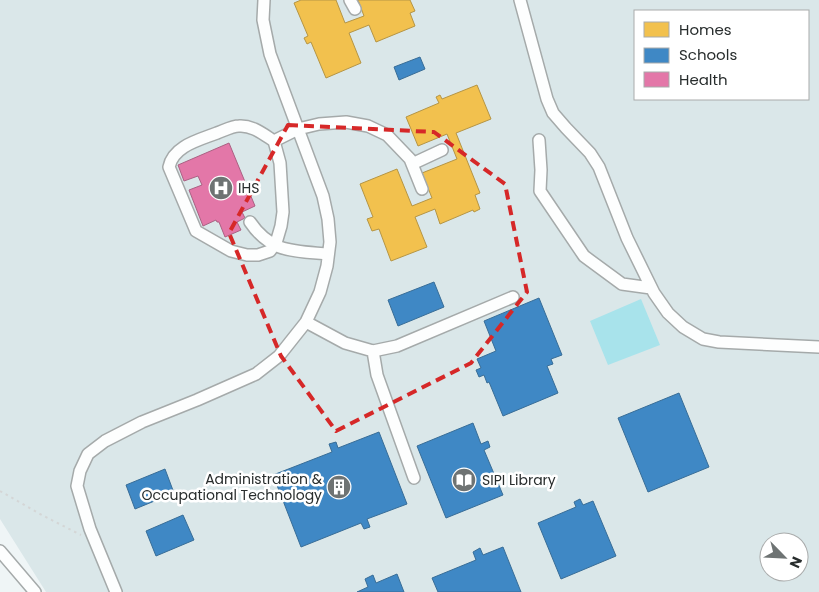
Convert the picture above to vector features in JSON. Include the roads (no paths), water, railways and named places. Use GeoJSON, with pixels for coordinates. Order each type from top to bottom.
{"type":"FeatureCollection","features":[{"type":"Feature","properties":{"kind":"street"},"geometry":{"type":"LineString","coordinates":[[116,592],[90,529],[77,486],[80,470],[88,454],[105,441],[142,422],[256,374],[279,356],[306,322],[320,292],[327,266],[330,242],[324,196],[270,54],[262,20],[264,0]]}},
{"type":"Feature","properties":{"kind":"street"},"geometry":{"type":"LineString","coordinates":[[520,0],[553,113],[590,154],[599,168],[627,238],[651,288],[668,313],[683,327],[703,339],[719,342],[819,347]]}},
{"type":"Feature","properties":{"kind":"street"},"geometry":{"type":"LineString","coordinates":[[274,140],[298,129],[319,124],[346,122],[368,126],[387,135],[410,158],[422,189]]}},
{"type":"Feature","properties":{"kind":"street"},"geometry":{"type":"LineString","coordinates":[[237,125],[259,131],[274,140],[280,163],[283,212],[281,226],[270,251],[258,255],[247,255],[231,251],[196,232],[169,167],[170,160],[186,145],[237,125]]}},
{"type":"Feature","properties":{"kind":"street"},"geometry":{"type":"LineString","coordinates":[[539,140],[542,170],[540,191],[584,256],[622,284],[651,288]]}},
{"type":"Feature","properties":{"kind":"street"},"geometry":{"type":"LineString","coordinates":[[412,164],[442,150]]}},
{"type":"Feature","properties":{"kind":"street"},"geometry":{"type":"LineString","coordinates":[[250,222],[264,239],[285,250],[328,254]]}},
{"type":"Feature","properties":{"kind":"street"},"geometry":{"type":"LineString","coordinates":[[306,322],[345,343],[373,352],[396,346],[513,297]]}},
{"type":"Feature","properties":{"kind":"street"},"geometry":{"type":"LineString","coordinates":[[373,352],[377,375],[414,478]]}},
{"type":"Feature","properties":{"kind":"street"},"geometry":{"type":"LineString","coordinates":[[0,551],[35,592]]}},
{"type":"Feature","properties":{"kind":"place","name":"IHS"},"geometry":{"type":"Point","coordinates":[221,188]}},
{"type":"Feature","properties":{"kind":"place","name":"SIPI Library"},"geometry":{"type":"Point","coordinates":[464,480]}},
{"type":"Feature","properties":{"kind":"place","name":"Administration & Occupational Technology"},"geometry":{"type":"Point","coordinates":[339,487]}}]}
